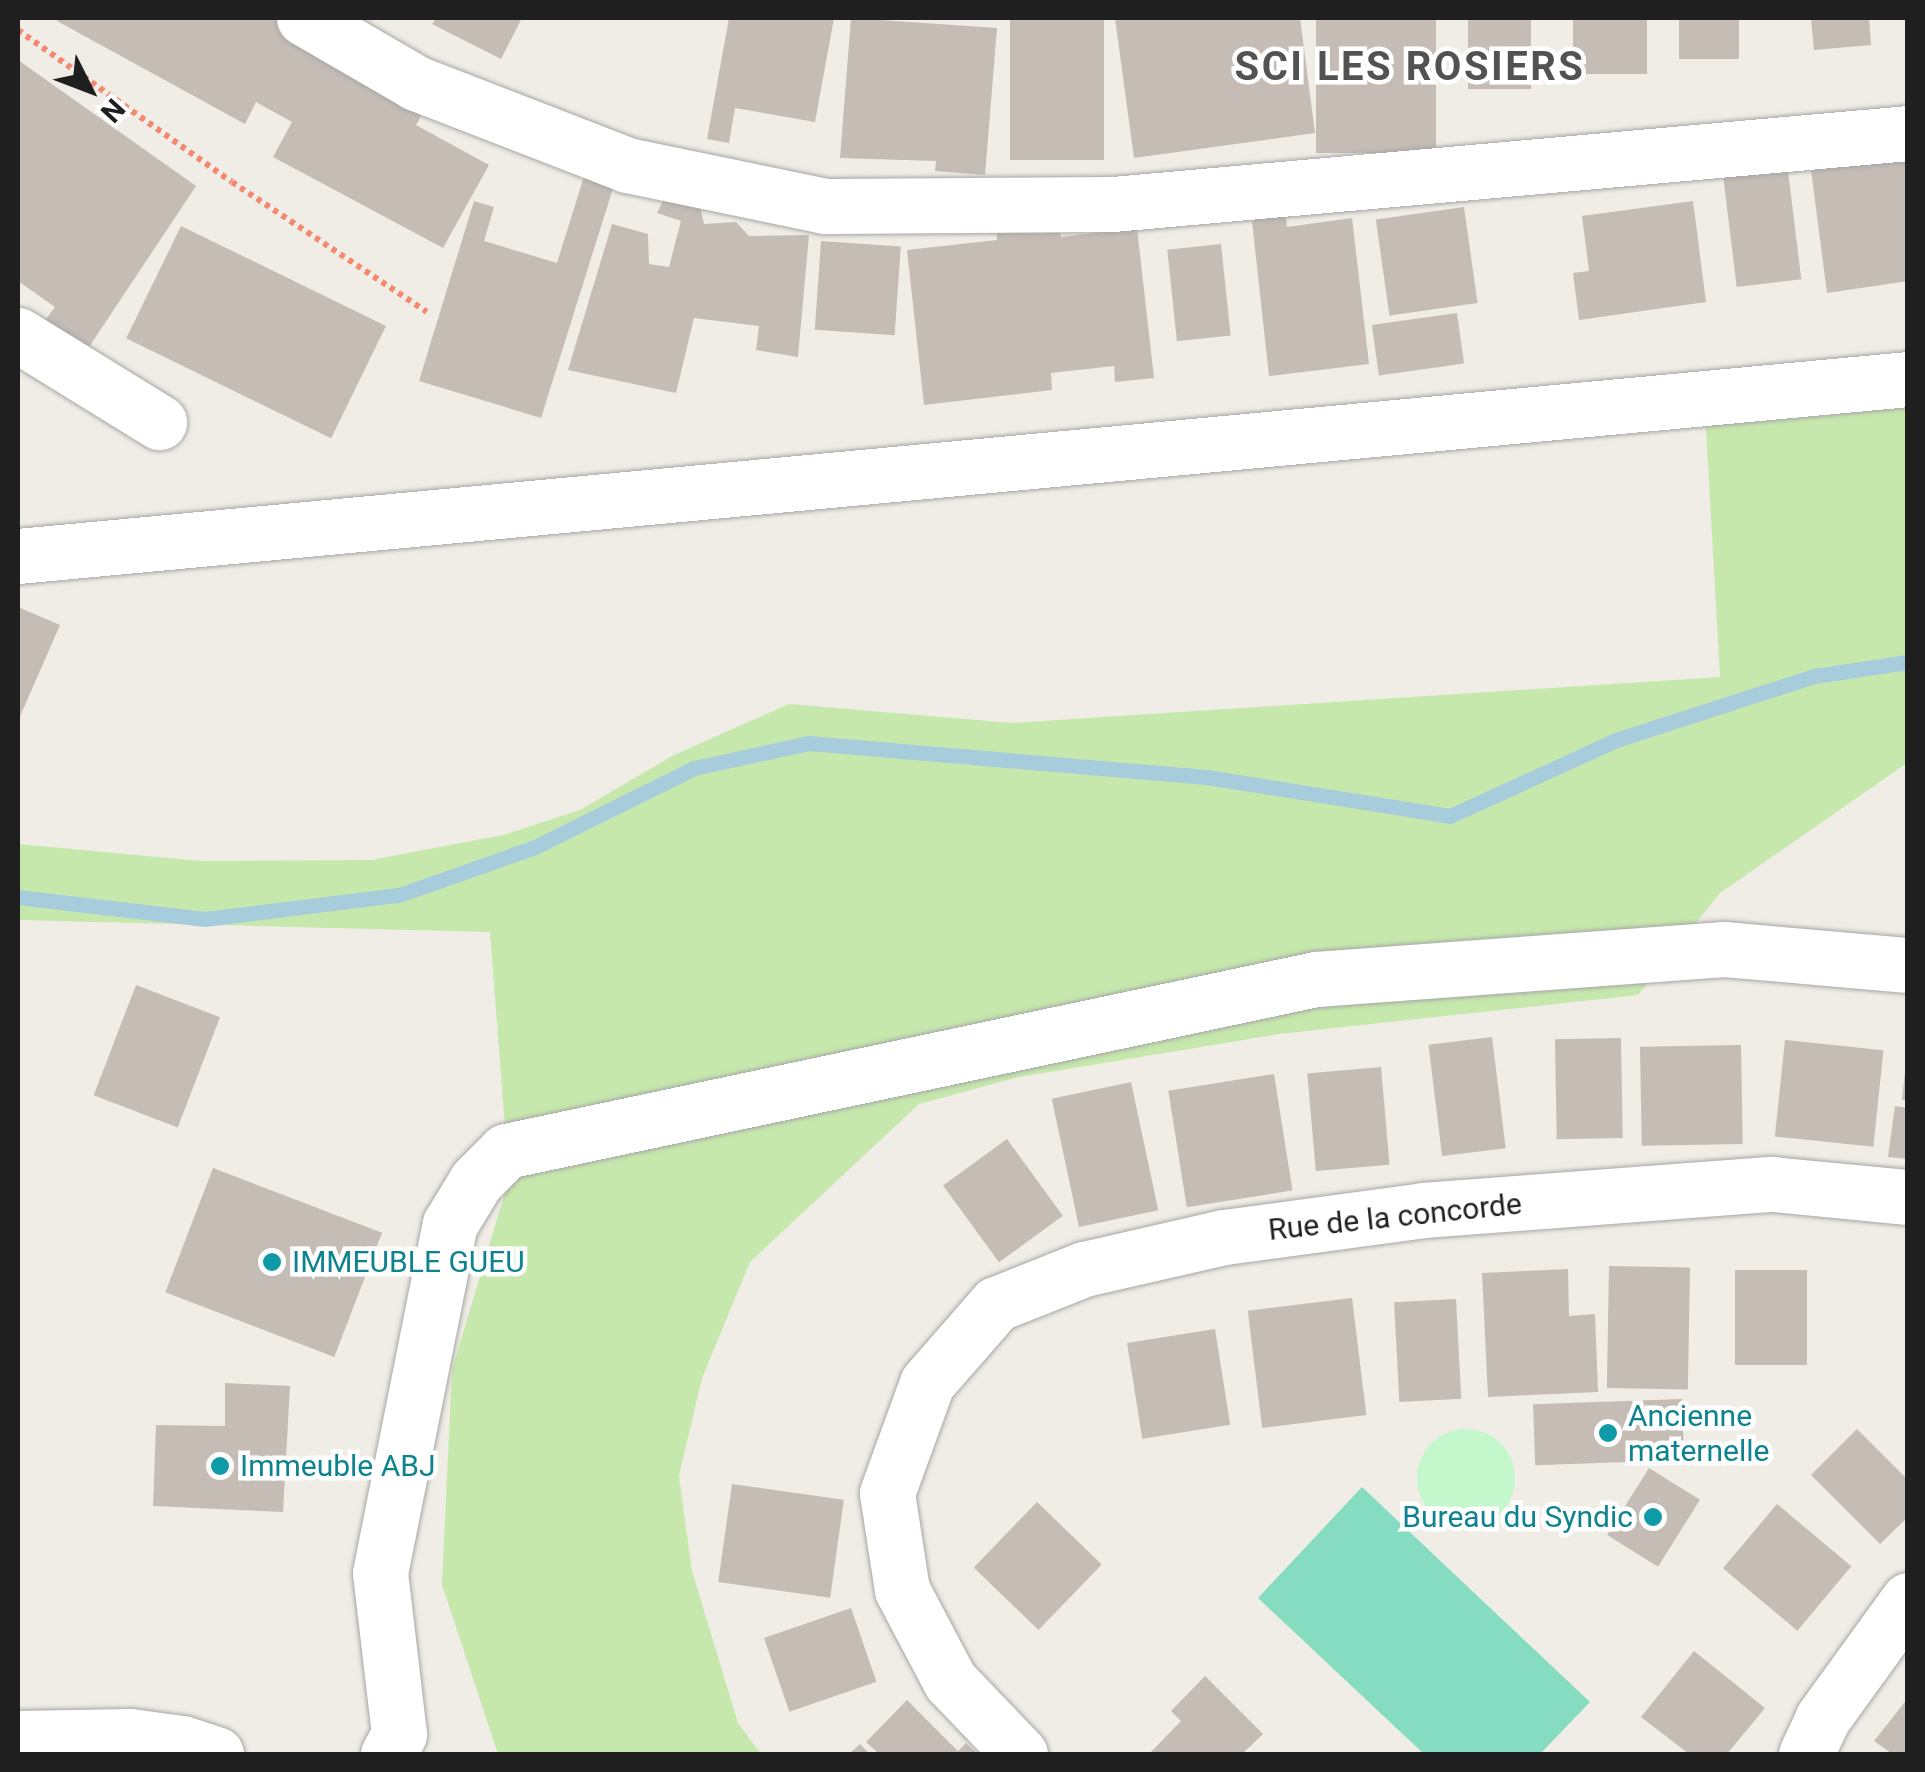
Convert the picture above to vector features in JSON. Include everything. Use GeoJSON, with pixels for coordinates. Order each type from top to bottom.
{"type":"FeatureCollection","features":[{"type":"Feature","properties":{"kind":"street"},"geometry":{"type":"LineString","coordinates":[[304,18],[416,83],[627,165],[825,206],[1113,204],[1908,132]]}},
{"type":"Feature","properties":{"kind":"street"},"geometry":{"type":"LineString","coordinates":[[18,335],[159,422]]}},
{"type":"Feature","properties":{"kind":"street"},"geometry":{"type":"LineString","coordinates":[[18,556],[1908,379]]}},
{"type":"Feature","properties":{"kind":"street"},"geometry":{"type":"LineString","coordinates":[[388,1754],[398,1734],[380,1573],[450,1224],[476,1180],[506,1150],[1316,979],[1724,949],[1908,966]]}},
{"type":"Feature","properties":{"kind":"street","name":"Rue de la concorde"},"geometry":{"type":"LineString","coordinates":[[1020,1754],[950,1681],[902,1590],[888,1493],[927,1383],[996,1304],[1084,1268],[1224,1237],[1423,1210],[1772,1184],[1908,1197]]}},
{"type":"Feature","properties":{"kind":"street"},"geometry":{"type":"LineString","coordinates":[[1806,1754],[1822,1718],[1908,1600]]}},
{"type":"Feature","properties":{"kind":"street"},"geometry":{"type":"LineString","coordinates":[[18,1738],[130,1736],[182,1743],[216,1754]]}},
{"type":"Feature","properties":{"kind":"path"},"geometry":{"type":"LineString","coordinates":[[18,30],[232,182],[427,312]]}},
{"type":"Feature","properties":{"kind":"green space"},"geometry":{"type":"Polygon","coordinates":[[[1907,361],[1907,763],[1720,893],[1638,995],[1279,1034],[1019,1077],[919,1104],[750,1262],[702,1378],[679,1476],[692,1571],[738,1723],[761,1754],[498,1754],[442,1585],[452,1370],[509,1179],[490,932],[18,920],[18,844],[201,861],[371,860],[503,835],[580,810],[674,755],[789,704],[1012,723],[1720,677],[1703,374],[1907,361]]]}},
{"type":"Feature","properties":{"kind":"green space"},"geometry":{"type":"Polygon","coordinates":[[[1466,1429],[1493,1437],[1507,1451],[1515,1478],[1507,1505],[1493,1519],[1466,1527],[1439,1519],[1425,1505],[1417,1478],[1425,1451],[1439,1437],[1466,1429]]]}},
{"type":"Feature","properties":{"kind":"green space"},"geometry":{"type":"Polygon","coordinates":[[[1362,1487],[1590,1702],[1540,1754],[1424,1754],[1258,1598],[1362,1487]]]}},
{"type":"Feature","properties":{"kind":"building"},"geometry":{"type":"Polygon","coordinates":[[[276,18],[429,101],[416,125],[489,165],[443,248],[273,157],[292,122],[256,102],[245,124],[57,21],[276,18]]]}},
{"type":"Feature","properties":{"kind":"building"},"geometry":{"type":"Polygon","coordinates":[[[436,18],[522,18],[501,59],[432,24],[436,18]]]}},
{"type":"Feature","properties":{"kind":"building"},"geometry":{"type":"Polygon","coordinates":[[[729,18],[834,18],[815,122],[735,108],[729,143],[707,139],[729,18]]]}},
{"type":"Feature","properties":{"kind":"building"},"geometry":{"type":"Polygon","coordinates":[[[851,18],[997,28],[985,175],[935,171],[936,161],[840,158],[851,18]]]}},
{"type":"Feature","properties":{"kind":"building"},"geometry":{"type":"Polygon","coordinates":[[[1010,18],[1104,18],[1104,160],[1010,160],[1010,18]]]}},
{"type":"Feature","properties":{"kind":"building"},"geometry":{"type":"Polygon","coordinates":[[[1115,18],[1300,18],[1315,133],[1134,158],[1115,18]]]}},
{"type":"Feature","properties":{"kind":"building"},"geometry":{"type":"Polygon","coordinates":[[[1316,18],[1436,18],[1436,153],[1316,153],[1316,18]]]}},
{"type":"Feature","properties":{"kind":"building"},"geometry":{"type":"Polygon","coordinates":[[[1468,18],[1531,18],[1531,89],[1468,89],[1468,18]]]}},
{"type":"Feature","properties":{"kind":"building"},"geometry":{"type":"Polygon","coordinates":[[[1573,18],[1647,18],[1647,74],[1573,74],[1573,18]]]}},
{"type":"Feature","properties":{"kind":"building"},"geometry":{"type":"Polygon","coordinates":[[[1679,18],[1739,18],[1739,59],[1679,59],[1679,18]]]}},
{"type":"Feature","properties":{"kind":"building"},"geometry":{"type":"Polygon","coordinates":[[[1811,18],[1869,18],[1871,45],[1814,50],[1811,18]]]}},
{"type":"Feature","properties":{"kind":"building"},"geometry":{"type":"Polygon","coordinates":[[[18,60],[196,186],[85,353],[43,323],[55,307],[18,281],[18,60]]]}},
{"type":"Feature","properties":{"kind":"building"},"geometry":{"type":"Polygon","coordinates":[[[1908,157],[1908,281],[1827,293],[1811,170],[1908,157]]]}},
{"type":"Feature","properties":{"kind":"building"},"geometry":{"type":"Polygon","coordinates":[[[1787,163],[1801,279],[1737,287],[1722,171],[1787,163]]]}},
{"type":"Feature","properties":{"kind":"building"},"geometry":{"type":"Polygon","coordinates":[[[585,173],[615,182],[541,418],[419,381],[474,201],[494,207],[484,241],[557,263],[585,173]]]}},
{"type":"Feature","properties":{"kind":"building"},"geometry":{"type":"Polygon","coordinates":[[[669,189],[699,201],[704,224],[736,222],[749,236],[809,235],[798,357],[756,350],[759,326],[694,318],[676,393],[568,370],[612,224],[648,234],[649,264],[669,267],[681,221],[657,213],[669,189]]]}},
{"type":"Feature","properties":{"kind":"building"},"geometry":{"type":"Polygon","coordinates":[[[1693,201],[1706,302],[1579,320],[1573,273],[1589,271],[1582,216],[1693,201]]]}},
{"type":"Feature","properties":{"kind":"building"},"geometry":{"type":"Polygon","coordinates":[[[1464,207],[1477,303],[1389,315],[1376,219],[1464,207]]]}},
{"type":"Feature","properties":{"kind":"building"},"geometry":{"type":"Polygon","coordinates":[[[1285,208],[1287,227],[1352,218],[1369,364],[1269,376],[1251,212],[1285,208]]]}},
{"type":"Feature","properties":{"kind":"building"},"geometry":{"type":"Polygon","coordinates":[[[181,226],[386,326],[331,438],[126,338],[181,226]]]}},
{"type":"Feature","properties":{"kind":"building"},"geometry":{"type":"Polygon","coordinates":[[[1059,226],[1061,237],[1137,228],[1154,378],[1115,382],[1114,366],[1051,373],[1052,390],[924,405],[907,250],[997,240],[997,233],[1059,226]]]}},
{"type":"Feature","properties":{"kind":"building"},"geometry":{"type":"Polygon","coordinates":[[[821,241],[901,247],[895,335],[815,330],[821,241]]]}},
{"type":"Feature","properties":{"kind":"building"},"geometry":{"type":"Polygon","coordinates":[[[1221,244],[1231,335],[1177,341],[1167,250],[1221,244]]]}},
{"type":"Feature","properties":{"kind":"building"},"geometry":{"type":"Polygon","coordinates":[[[1457,313],[1464,364],[1379,375],[1372,325],[1457,313]]]}},
{"type":"Feature","properties":{"kind":"building"},"geometry":{"type":"Polygon","coordinates":[[[18,607],[60,625],[18,721],[18,607]]]}},
{"type":"Feature","properties":{"kind":"building"},"geometry":{"type":"Polygon","coordinates":[[[136,985],[220,1017],[178,1127],[94,1095],[136,985]]]}},
{"type":"Feature","properties":{"kind":"building"},"geometry":{"type":"Polygon","coordinates":[[[1492,1037],[1506,1148],[1442,1156],[1428,1045],[1492,1037]]]}},
{"type":"Feature","properties":{"kind":"building"},"geometry":{"type":"Polygon","coordinates":[[[1621,1038],[1623,1138],[1557,1139],[1555,1039],[1621,1038]]]}},
{"type":"Feature","properties":{"kind":"building"},"geometry":{"type":"Polygon","coordinates":[[[1785,1040],[1883,1050],[1873,1147],[1775,1136],[1785,1040]]]}},
{"type":"Feature","properties":{"kind":"building"},"geometry":{"type":"Polygon","coordinates":[[[1741,1045],[1743,1144],[1642,1146],[1640,1047],[1741,1045]]]}},
{"type":"Feature","properties":{"kind":"building"},"geometry":{"type":"Polygon","coordinates":[[[1381,1067],[1390,1165],[1316,1171],[1307,1073],[1381,1067]]]}},
{"type":"Feature","properties":{"kind":"building"},"geometry":{"type":"Polygon","coordinates":[[[1905,1072],[1908,1100],[1902,1100],[1905,1072]]]}},
{"type":"Feature","properties":{"kind":"building"},"geometry":{"type":"Polygon","coordinates":[[[1274,1074],[1292,1191],[1187,1207],[1168,1091],[1274,1074]]]}},
{"type":"Feature","properties":{"kind":"building"},"geometry":{"type":"Polygon","coordinates":[[[1131,1082],[1158,1210],[1079,1227],[1052,1099],[1131,1082]]]}},
{"type":"Feature","properties":{"kind":"building"},"geometry":{"type":"Polygon","coordinates":[[[1895,1106],[1908,1108],[1908,1159],[1888,1157],[1895,1106]]]}},
{"type":"Feature","properties":{"kind":"building"},"geometry":{"type":"Polygon","coordinates":[[[1007,1139],[1063,1216],[999,1262],[943,1185],[1007,1139]]]}},
{"type":"Feature","properties":{"kind":"building","name":"IMMEUBLE GUEU"},"geometry":{"type":"Polygon","coordinates":[[[213,1168],[382,1233],[334,1357],[165,1292],[213,1168]]]}},
{"type":"Feature","properties":{"kind":"building"},"geometry":{"type":"Polygon","coordinates":[[[1609,1266],[1690,1267],[1688,1389],[1607,1388],[1609,1266]]]}},
{"type":"Feature","properties":{"kind":"building"},"geometry":{"type":"Polygon","coordinates":[[[1568,1269],[1569,1316],[1595,1314],[1598,1392],[1488,1397],[1482,1273],[1568,1269]]]}},
{"type":"Feature","properties":{"kind":"building"},"geometry":{"type":"Polygon","coordinates":[[[1735,1270],[1807,1270],[1807,1365],[1735,1365],[1735,1270]]]}},
{"type":"Feature","properties":{"kind":"building"},"geometry":{"type":"Polygon","coordinates":[[[1352,1298],[1366,1415],[1262,1428],[1248,1311],[1352,1298]]]}},
{"type":"Feature","properties":{"kind":"building"},"geometry":{"type":"Polygon","coordinates":[[[1456,1299],[1461,1399],[1399,1402],[1394,1302],[1456,1299]]]}},
{"type":"Feature","properties":{"kind":"building"},"geometry":{"type":"Polygon","coordinates":[[[1215,1329],[1230,1425],[1142,1439],[1127,1343],[1215,1329]]]}},
{"type":"Feature","properties":{"kind":"building","name":"Immeuble ABJ"},"geometry":{"type":"Polygon","coordinates":[[[225,1383],[290,1386],[283,1512],[153,1506],[156,1425],[225,1426],[225,1383]]]}},
{"type":"Feature","properties":{"kind":"building","name":"Ancienne maternelle"},"geometry":{"type":"Polygon","coordinates":[[[1682,1399],[1684,1460],[1535,1465],[1533,1404],[1682,1399]]]}},
{"type":"Feature","properties":{"kind":"building"},"geometry":{"type":"Polygon","coordinates":[[[1857,1429],[1908,1480],[1908,1517],[1880,1544],[1811,1475],[1857,1429]]]}},
{"type":"Feature","properties":{"kind":"building","name":"Bureau du Syndic"},"geometry":{"type":"Polygon","coordinates":[[[1649,1468],[1700,1500],[1658,1567],[1607,1535],[1649,1468]]]}},
{"type":"Feature","properties":{"kind":"building"},"geometry":{"type":"Polygon","coordinates":[[[732,1484],[844,1500],[830,1598],[718,1582],[732,1484]]]}},
{"type":"Feature","properties":{"kind":"building"},"geometry":{"type":"Polygon","coordinates":[[[1037,1502],[1102,1565],[1039,1630],[974,1567],[1037,1502]]]}},
{"type":"Feature","properties":{"kind":"building"},"geometry":{"type":"Polygon","coordinates":[[[1777,1504],[1851,1566],[1797,1631],[1723,1568],[1777,1504]]]}},
{"type":"Feature","properties":{"kind":"building"},"geometry":{"type":"Polygon","coordinates":[[[851,1608],[876,1682],[789,1712],[764,1638],[851,1608]]]}},
{"type":"Feature","properties":{"kind":"building"},"geometry":{"type":"Polygon","coordinates":[[[1694,1651],[1765,1708],[1727,1754],[1689,1754],[1641,1717],[1694,1651]]]}},
{"type":"Feature","properties":{"kind":"building"},"geometry":{"type":"Polygon","coordinates":[[[1205,1676],[1263,1734],[1242,1754],[1149,1754],[1181,1721],[1171,1711],[1205,1676]]]}},
{"type":"Feature","properties":{"kind":"building"},"geometry":{"type":"Polygon","coordinates":[[[1908,1698],[1908,1754],[1892,1754],[1874,1741],[1908,1698]]]}},
{"type":"Feature","properties":{"kind":"building"},"geometry":{"type":"Polygon","coordinates":[[[907,1700],[958,1751],[966,1743],[978,1754],[879,1754],[866,1742],[907,1700]]]}},
{"type":"Feature","properties":{"kind":"building"},"geometry":{"type":"Polygon","coordinates":[[[860,1744],[870,1754],[849,1754],[860,1744]]]}},
{"type":"Feature","properties":{"kind":"waterway"},"geometry":{"type":"LineString","coordinates":[[18,897],[205,919],[399,895],[535,847],[694,768],[809,743],[1207,777],[1450,816],[1616,740],[1814,676],[1908,662]]}},
{"type":"Feature","properties":{"kind":"place","name":"IMMEUBLE GUEU"},"geometry":{"type":"Point","coordinates":[272,1262]}},
{"type":"Feature","properties":{"kind":"place","name":"Ancienne maternelle"},"geometry":{"type":"Point","coordinates":[1608,1433]}},
{"type":"Feature","properties":{"kind":"place","name":"Immeuble ABJ"},"geometry":{"type":"Point","coordinates":[220,1466]}},
{"type":"Feature","properties":{"kind":"place","name":"Bureau du Syndic"},"geometry":{"type":"Point","coordinates":[1653,1517]}},
{"type":"Feature","properties":{"kind":"district","name":"SCI LES ROSIERS"},"geometry":{"type":"Point","coordinates":[1410,67]}}]}
